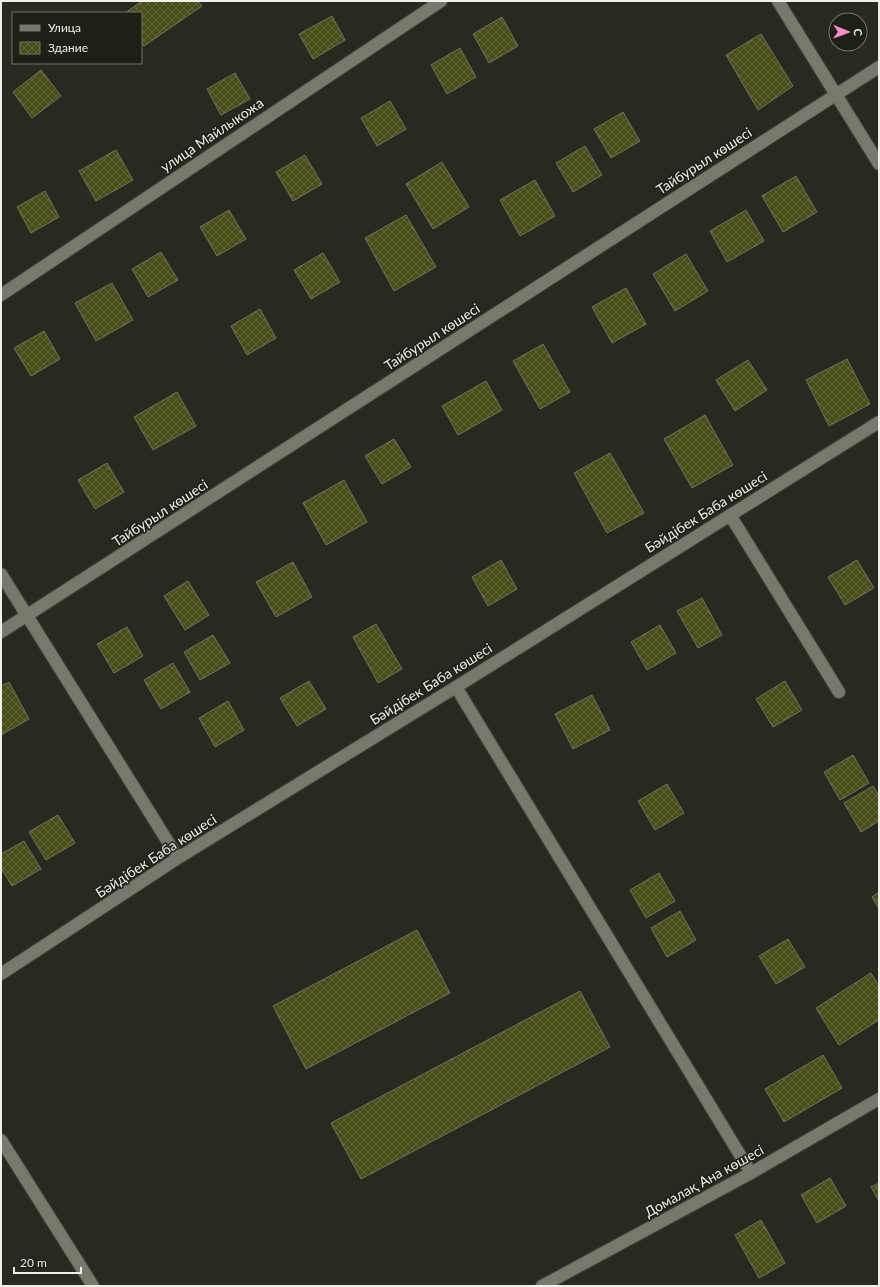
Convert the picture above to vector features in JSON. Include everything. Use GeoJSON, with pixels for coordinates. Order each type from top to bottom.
{"type":"FeatureCollection","features":[{"type":"Feature","properties":{"kind":"street","name":"улица Майлыкожа"},"geometry":{"type":"LineString","coordinates":[[1,295],[441,1]]}},
{"type":"Feature","properties":{"kind":"street"},"geometry":{"type":"LineString","coordinates":[[778,1],[879,164]]}},
{"type":"Feature","properties":{"kind":"street","name":"Тайбурыл көшесі"},"geometry":{"type":"LineString","coordinates":[[1,632],[879,67]]}},
{"type":"Feature","properties":{"kind":"street","name":"Бәйдібек Баба көшесі"},"geometry":{"type":"LineString","coordinates":[[1,974],[178,858],[456,687],[879,422]]}},
{"type":"Feature","properties":{"kind":"street"},"geometry":{"type":"LineString","coordinates":[[730,515],[839,692]]}},
{"type":"Feature","properties":{"kind":"street"},"geometry":{"type":"LineString","coordinates":[[1,574],[178,858]]}},
{"type":"Feature","properties":{"kind":"street"},"geometry":{"type":"LineString","coordinates":[[456,687],[751,1173]]}},
{"type":"Feature","properties":{"kind":"street","name":"Домалақ Ана көшесі"},"geometry":{"type":"LineString","coordinates":[[542,1286],[751,1173],[879,1099]]}},
{"type":"Feature","properties":{"kind":"street"},"geometry":{"type":"LineString","coordinates":[[1,1140],[93,1286]]}},
{"type":"Feature","properties":{"kind":"building"},"geometry":{"type":"Polygon","coordinates":[[[142,1],[198,1],[202,6],[144,46],[142,43],[142,12],[126,12],[142,1]]]}},
{"type":"Feature","properties":{"kind":"building"},"geometry":{"type":"Polygon","coordinates":[[[332,16],[345,40],[313,59],[299,34],[332,16]]]}},
{"type":"Feature","properties":{"kind":"building"},"geometry":{"type":"Polygon","coordinates":[[[502,17],[518,46],[489,63],[473,34],[502,17]]]}},
{"type":"Feature","properties":{"kind":"building"},"geometry":{"type":"Polygon","coordinates":[[[761,34],[793,86],[758,110],[726,55],[761,34]]]}},
{"type":"Feature","properties":{"kind":"building"},"geometry":{"type":"Polygon","coordinates":[[[460,48],[476,77],[447,94],[431,65],[460,48]]]}},
{"type":"Feature","properties":{"kind":"building"},"geometry":{"type":"Polygon","coordinates":[[[41,70],[61,96],[32,118],[13,92],[41,70]]]}},
{"type":"Feature","properties":{"kind":"building"},"geometry":{"type":"Polygon","coordinates":[[[235,73],[250,99],[221,115],[207,89],[235,73]]]}},
{"type":"Feature","properties":{"kind":"building"},"geometry":{"type":"Polygon","coordinates":[[[390,101],[406,129],[377,146],[361,118],[390,101]]]}},
{"type":"Feature","properties":{"kind":"building"},"geometry":{"type":"Polygon","coordinates":[[[623,112],[640,141],[611,158],[594,129],[623,112]]]}},
{"type":"Feature","properties":{"kind":"building"},"geometry":{"type":"Polygon","coordinates":[[[585,146],[602,175],[573,192],[556,163],[585,146]]]}},
{"type":"Feature","properties":{"kind":"building"},"geometry":{"type":"Polygon","coordinates":[[[116,150],[133,180],[96,201],[79,171],[116,150]]]}},
{"type":"Feature","properties":{"kind":"building"},"geometry":{"type":"Polygon","coordinates":[[[305,155],[322,184],[293,201],[276,172],[305,155]]]}},
{"type":"Feature","properties":{"kind":"building"},"geometry":{"type":"Polygon","coordinates":[[[442,162],[469,207],[433,229],[406,184],[442,162]]]}},
{"type":"Feature","properties":{"kind":"building"},"geometry":{"type":"Polygon","coordinates":[[[796,176],[817,212],[783,232],[762,196],[796,176]]]}},
{"type":"Feature","properties":{"kind":"building"},"geometry":{"type":"Polygon","coordinates":[[[535,180],[555,216],[520,236],[500,200],[535,180]]]}},
{"type":"Feature","properties":{"kind":"building"},"geometry":{"type":"Polygon","coordinates":[[[45,191],[59,217],[31,233],[17,207],[45,191]]]}},
{"type":"Feature","properties":{"kind":"building"},"geometry":{"type":"Polygon","coordinates":[[[229,210],[246,239],[217,256],[200,227],[229,210]]]}},
{"type":"Feature","properties":{"kind":"building"},"geometry":{"type":"Polygon","coordinates":[[[746,210],[764,241],[727,262],[710,231],[746,210]]]}},
{"type":"Feature","properties":{"kind":"building"},"geometry":{"type":"Polygon","coordinates":[[[406,215],[436,267],[394,291],[365,238],[406,215]]]}},
{"type":"Feature","properties":{"kind":"building"},"geometry":{"type":"Polygon","coordinates":[[[161,252],[178,280],[148,297],[132,269],[161,252]]]}},
{"type":"Feature","properties":{"kind":"building"},"geometry":{"type":"Polygon","coordinates":[[[323,253],[340,282],[311,299],[294,270],[323,253]]]}},
{"type":"Feature","properties":{"kind":"building"},"geometry":{"type":"Polygon","coordinates":[[[686,254],[708,291],[675,311],[653,274],[686,254]]]}},
{"type":"Feature","properties":{"kind":"building"},"geometry":{"type":"Polygon","coordinates":[[[112,283],[133,320],[96,341],[75,303],[112,283]]]}},
{"type":"Feature","properties":{"kind":"building"},"geometry":{"type":"Polygon","coordinates":[[[626,288],[646,324],[612,343],[592,307],[626,288]]]}},
{"type":"Feature","properties":{"kind":"building"},"geometry":{"type":"Polygon","coordinates":[[[260,309],[276,338],[247,355],[231,326],[260,309]]]}},
{"type":"Feature","properties":{"kind":"building"},"geometry":{"type":"Polygon","coordinates":[[[44,331],[60,359],[31,376],[14,348],[44,331]]]}},
{"type":"Feature","properties":{"kind":"building"},"geometry":{"type":"Polygon","coordinates":[[[543,344],[570,392],[540,409],[513,361],[543,344]]]}},
{"type":"Feature","properties":{"kind":"building"},"geometry":{"type":"Polygon","coordinates":[[[847,359],[870,404],[829,426],[806,380],[847,359]]]}},
{"type":"Feature","properties":{"kind":"building"},"geometry":{"type":"Polygon","coordinates":[[[748,360],[767,390],[735,411],[716,380],[748,360]]]}},
{"type":"Feature","properties":{"kind":"building"},"geometry":{"type":"Polygon","coordinates":[[[486,381],[502,410],[458,435],[442,406],[486,381]]]}},
{"type":"Feature","properties":{"kind":"building"},"geometry":{"type":"Polygon","coordinates":[[[177,392],[196,426],[153,450],[134,417],[177,392]]]}},
{"type":"Feature","properties":{"kind":"building"},"geometry":{"type":"Polygon","coordinates":[[[705,415],[733,465],[692,488],[664,439],[705,415]]]}},
{"type":"Feature","properties":{"kind":"building"},"geometry":{"type":"Polygon","coordinates":[[[394,439],[411,467],[382,484],[365,456],[394,439]]]}},
{"type":"Feature","properties":{"kind":"building"},"geometry":{"type":"Polygon","coordinates":[[[610,453],[644,513],[607,533],[574,473],[610,453]]]}},
{"type":"Feature","properties":{"kind":"building"},"geometry":{"type":"Polygon","coordinates":[[[107,463],[124,492],[95,509],[78,480],[107,463]]]}},
{"type":"Feature","properties":{"kind":"building"},"geometry":{"type":"Polygon","coordinates":[[[344,480],[367,522],[326,545],[303,503],[344,480]]]}},
{"type":"Feature","properties":{"kind":"building"},"geometry":{"type":"Polygon","coordinates":[[[501,560],[517,589],[488,606],[472,577],[501,560]]]}},
{"type":"Feature","properties":{"kind":"building"},"geometry":{"type":"Polygon","coordinates":[[[857,560],[874,588],[845,605],[828,577],[857,560]]]}},
{"type":"Feature","properties":{"kind":"building"},"geometry":{"type":"Polygon","coordinates":[[[293,562],[312,597],[276,617],[256,582],[293,562]]]}},
{"type":"Feature","properties":{"kind":"building"},"geometry":{"type":"Polygon","coordinates":[[[188,581],[209,615],[185,630],[164,596],[188,581]]]}},
{"type":"Feature","properties":{"kind":"building"},"geometry":{"type":"Polygon","coordinates":[[[702,598],[722,635],[698,648],[677,611],[702,598]]]}},
{"type":"Feature","properties":{"kind":"building"},"geometry":{"type":"Polygon","coordinates":[[[376,624],[402,669],[378,683],[353,637],[376,624]]]}},
{"type":"Feature","properties":{"kind":"building"},"geometry":{"type":"Polygon","coordinates":[[[660,625],[676,653],[647,670],[631,642],[660,625]]]}},
{"type":"Feature","properties":{"kind":"building"},"geometry":{"type":"Polygon","coordinates":[[[127,627],[143,656],[114,673],[97,644],[127,627]]]}},
{"type":"Feature","properties":{"kind":"building"},"geometry":{"type":"Polygon","coordinates":[[[213,635],[230,663],[200,680],[184,652],[213,635]]]}},
{"type":"Feature","properties":{"kind":"building"},"geometry":{"type":"Polygon","coordinates":[[[173,663],[190,692],[161,709],[144,680],[173,663]]]}},
{"type":"Feature","properties":{"kind":"building"},"geometry":{"type":"Polygon","coordinates":[[[309,681],[326,709],[297,726],[280,698],[309,681]]]}},
{"type":"Feature","properties":{"kind":"building"},"geometry":{"type":"Polygon","coordinates":[[[785,681],[802,710],[773,727],[756,699],[785,681]]]}},
{"type":"Feature","properties":{"kind":"building"},"geometry":{"type":"Polygon","coordinates":[[[9,682],[29,719],[1,735],[1,686],[9,682]]]}},
{"type":"Feature","properties":{"kind":"building"},"geometry":{"type":"Polygon","coordinates":[[[592,695],[610,730],[573,749],[555,714],[592,695]]]}},
{"type":"Feature","properties":{"kind":"building"},"geometry":{"type":"Polygon","coordinates":[[[228,701],[244,730],[215,747],[199,718],[228,701]]]}},
{"type":"Feature","properties":{"kind":"building"},"geometry":{"type":"Polygon","coordinates":[[[853,755],[869,783],[840,800],[824,772],[853,755]]]}},
{"type":"Feature","properties":{"kind":"building"},"geometry":{"type":"Polygon","coordinates":[[[667,784],[684,813],[655,830],[638,801],[667,784]]]}},
{"type":"Feature","properties":{"kind":"building"},"geometry":{"type":"Polygon","coordinates":[[[873,786],[879,796],[879,821],[861,832],[844,803],[873,786]]]}},
{"type":"Feature","properties":{"kind":"building"},"geometry":{"type":"Polygon","coordinates":[[[58,815],[75,843],[46,860],[29,832],[58,815]]]}},
{"type":"Feature","properties":{"kind":"building"},"geometry":{"type":"Polygon","coordinates":[[[24,841],[41,869],[12,886],[1,868],[1,854],[24,841]]]}},
{"type":"Feature","properties":{"kind":"building"},"geometry":{"type":"Polygon","coordinates":[[[659,873],[675,901],[646,918],[630,890],[659,873]]]}},
{"type":"Feature","properties":{"kind":"building"},"geometry":{"type":"Polygon","coordinates":[[[879,892],[879,909],[872,897],[879,892]]]}},
{"type":"Feature","properties":{"kind":"building"},"geometry":{"type":"Polygon","coordinates":[[[680,911],[696,940],[667,957],[651,928],[680,911]]]}},
{"type":"Feature","properties":{"kind":"building"},"geometry":{"type":"Polygon","coordinates":[[[417,930],[450,993],[306,1069],[273,1006],[417,930]]]}},
{"type":"Feature","properties":{"kind":"building"},"geometry":{"type":"Polygon","coordinates":[[[788,939],[805,967],[776,984],[759,956],[788,939]]]}},
{"type":"Feature","properties":{"kind":"building"},"geometry":{"type":"Polygon","coordinates":[[[871,973],[879,986],[879,1020],[839,1045],[816,1008],[871,973]]]}},
{"type":"Feature","properties":{"kind":"building"},"geometry":{"type":"Polygon","coordinates":[[[580,991],[610,1047],[361,1179],[331,1123],[580,991]]]}},
{"type":"Feature","properties":{"kind":"building"},"geometry":{"type":"Polygon","coordinates":[[[823,1055],[842,1088],[784,1122],[765,1089],[823,1055]]]}},
{"type":"Feature","properties":{"kind":"building"},"geometry":{"type":"Polygon","coordinates":[[[830,1178],[846,1206],[817,1223],[801,1195],[830,1178]]]}},
{"type":"Feature","properties":{"kind":"building"},"geometry":{"type":"Polygon","coordinates":[[[879,1183],[879,1201],[871,1187],[879,1183]]]}},
{"type":"Feature","properties":{"kind":"building"},"geometry":{"type":"Polygon","coordinates":[[[761,1220],[785,1263],[759,1278],[735,1235],[761,1220]]]}}]}
